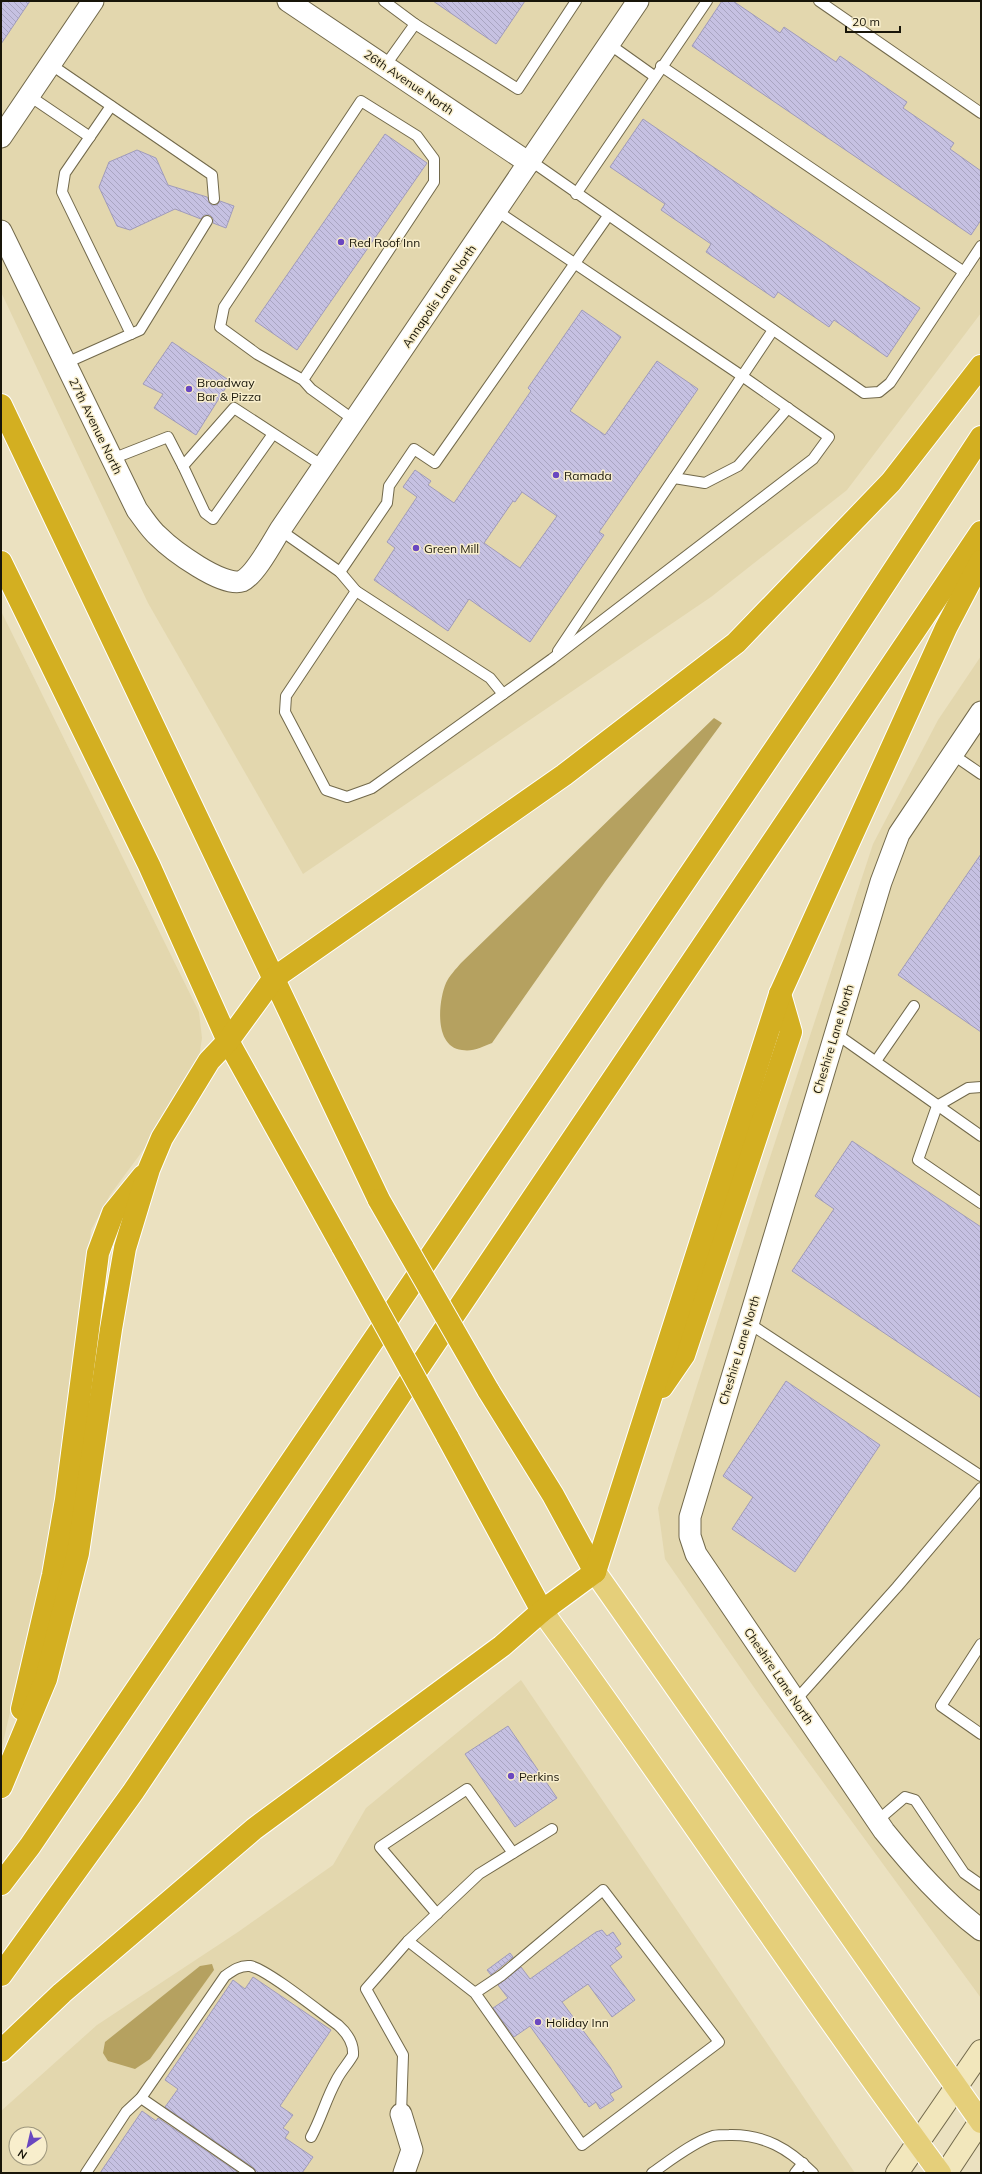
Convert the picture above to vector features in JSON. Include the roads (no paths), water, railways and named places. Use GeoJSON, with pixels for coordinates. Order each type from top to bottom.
{"type":"FeatureCollection","features":[{"type":"Feature","properties":{"kind":"highway"},"geometry":{"type":"LineString","coordinates":[[1,1787],[46,1679],[78,1553],[111,1328],[125,1248],[149,1169],[162,1138],[209,1060],[228,1041],[274,978],[564,775],[736,643],[891,482],[981,366]]}},
{"type":"Feature","properties":{"kind":"highway"},"geometry":{"type":"LineString","coordinates":[[1,405],[379,1200],[488,1390],[554,1496],[595,1572]]}},
{"type":"Feature","properties":{"kind":"highway"},"geometry":{"type":"LineString","coordinates":[[1,1884],[30,1846],[821,682],[981,437]]}},
{"type":"Feature","properties":{"kind":"highway"},"geometry":{"type":"LineString","coordinates":[[1,1975],[133,1792],[981,532]]}},
{"type":"Feature","properties":{"kind":"highway"},"geometry":{"type":"LineString","coordinates":[[1,2051],[62,1993],[254,1829],[502,1646],[542,1611],[595,1572],[780,994],[942,635],[981,561]]}},
{"type":"Feature","properties":{"kind":"highway"},"geometry":{"type":"LineString","coordinates":[[1,562],[149,865],[228,1041],[447,1436],[542,1611]]}},
{"type":"Feature","properties":{"kind":"main road"},"geometry":{"type":"LineString","coordinates":[[595,1572],[958,2086],[981,2121]]}},
{"type":"Feature","properties":{"kind":"main road"},"geometry":{"type":"LineString","coordinates":[[542,1611],[617,1714],[762,1926],[940,2173]]}},
{"type":"Feature","properties":{"kind":"street"},"geometry":{"type":"LineString","coordinates":[[1,137],[93,1]]}},
{"type":"Feature","properties":{"kind":"street","name":"26th Avenue North"},"geometry":{"type":"LineString","coordinates":[[288,1],[530,162]]}},
{"type":"Feature","properties":{"kind":"street","name":"Annapolis Lane North"},"geometry":{"type":"LineString","coordinates":[[234,583],[242,580],[250,574],[638,1]]}},
{"type":"Feature","properties":{"kind":"street","name":"27th Avenue North"},"geometry":{"type":"LineString","coordinates":[[1,231],[137,510],[158,537],[210,573],[234,583]]}},
{"type":"Feature","properties":{"kind":"street","name":"Cheshire Lane North"},"geometry":{"type":"LineString","coordinates":[[981,712],[899,834],[881,882],[747,1322],[694,1499],[690,1517],[690,1536],[696,1554],[877,1821],[919,1875],[961,1915],[981,1930]]}},
{"type":"Feature","properties":{"kind":"street"},"geometry":{"type":"LineString","coordinates":[[897,2173],[981,2051]]}},
{"type":"Feature","properties":{"kind":"street"},"geometry":{"type":"LineString","coordinates":[[401,2114],[412,2150],[404,2173]]}},
{"type":"Feature","properties":{"kind":"street"},"geometry":{"type":"LineString","coordinates":[[946,2173],[981,2121]]}},
{"type":"Feature","properties":{"kind":"lane"},"geometry":{"type":"LineString","coordinates":[[384,1],[415,24],[518,89],[576,1]]}},
{"type":"Feature","properties":{"kind":"lane"},"geometry":{"type":"LineString","coordinates":[[576,194],[654,76],[707,1]]}},
{"type":"Feature","properties":{"kind":"lane"},"geometry":{"type":"LineString","coordinates":[[820,1],[981,113]]}},
{"type":"Feature","properties":{"kind":"lane"},"geometry":{"type":"LineString","coordinates":[[385,66],[415,24]]}},
{"type":"Feature","properties":{"kind":"lane"},"geometry":{"type":"LineString","coordinates":[[609,44],[654,76]]}},
{"type":"Feature","properties":{"kind":"lane"},"geometry":{"type":"LineString","coordinates":[[50,64],[212,176],[214,199]]}},
{"type":"Feature","properties":{"kind":"lane"},"geometry":{"type":"LineString","coordinates":[[661,66],[964,272]]}},
{"type":"Feature","properties":{"kind":"lane"},"geometry":{"type":"LineString","coordinates":[[28,95],[90,137]]}},
{"type":"Feature","properties":{"kind":"lane"},"geometry":{"type":"LineString","coordinates":[[303,380],[434,182],[434,159],[417,136],[361,101],[224,306],[220,327],[257,354],[303,380],[311,389],[354,420]]}},
{"type":"Feature","properties":{"kind":"lane"},"geometry":{"type":"LineString","coordinates":[[111,106],[65,173],[62,192],[131,334]]}},
{"type":"Feature","properties":{"kind":"lane"},"geometry":{"type":"LineString","coordinates":[[530,162],[864,393],[879,392],[890,383],[981,246]]}},
{"type":"Feature","properties":{"kind":"lane"},"geometry":{"type":"LineString","coordinates":[[356,591],[286,696],[285,712],[326,790],[347,798],[372,788],[552,659],[813,459],[829,437],[742,376],[573,264],[497,211]]}},
{"type":"Feature","properties":{"kind":"lane"},"geometry":{"type":"LineString","coordinates":[[340,572],[386,503],[389,486],[414,450],[434,463],[608,216]]}},
{"type":"Feature","properties":{"kind":"lane"},"geometry":{"type":"LineString","coordinates":[[66,363],[140,330],[207,221]]}},
{"type":"Feature","properties":{"kind":"lane"},"geometry":{"type":"LineString","coordinates":[[552,659],[772,330]]}},
{"type":"Feature","properties":{"kind":"lane"},"geometry":{"type":"LineString","coordinates":[[183,466],[234,408],[323,466]]}},
{"type":"Feature","properties":{"kind":"lane"},"geometry":{"type":"LineString","coordinates":[[674,478],[705,483],[738,466],[788,408]]}},
{"type":"Feature","properties":{"kind":"lane"},"geometry":{"type":"LineString","coordinates":[[112,458],[168,437],[205,513],[213,519],[273,434]]}},
{"type":"Feature","properties":{"kind":"lane"},"geometry":{"type":"LineString","coordinates":[[280,530],[340,572],[356,591],[490,678],[503,694]]}},
{"type":"Feature","properties":{"kind":"lane"},"geometry":{"type":"LineString","coordinates":[[952,754],[981,774]]}},
{"type":"Feature","properties":{"kind":"lane"},"geometry":{"type":"LineString","coordinates":[[876,1061],[914,1006]]}},
{"type":"Feature","properties":{"kind":"lane"},"geometry":{"type":"LineString","coordinates":[[835,1033],[981,1136]]}},
{"type":"Feature","properties":{"kind":"lane"},"geometry":{"type":"LineString","coordinates":[[981,1087],[968,1088],[938,1106],[918,1160],[981,1203]]}},
{"type":"Feature","properties":{"kind":"lane"},"geometry":{"type":"LineString","coordinates":[[747,1322],[981,1476]]}},
{"type":"Feature","properties":{"kind":"lane"},"geometry":{"type":"LineString","coordinates":[[795,1701],[897,1587],[981,1488]]}},
{"type":"Feature","properties":{"kind":"lane"},"geometry":{"type":"LineString","coordinates":[[981,1644],[941,1706],[981,1734]]}},
{"type":"Feature","properties":{"kind":"lane"},"geometry":{"type":"LineString","coordinates":[[437,1914],[380,1847],[467,1789],[513,1853]]}},
{"type":"Feature","properties":{"kind":"lane"},"geometry":{"type":"LineString","coordinates":[[877,1821],[905,1797],[915,1800],[964,1873],[981,1885]]}},
{"type":"Feature","properties":{"kind":"lane"},"geometry":{"type":"LineString","coordinates":[[401,2114],[403,2055],[366,1989],[408,1941],[479,1874],[552,1829]]}},
{"type":"Feature","properties":{"kind":"lane"},"geometry":{"type":"LineString","coordinates":[[408,1941],[476,1993],[582,2145],[719,2042],[603,1890],[502,1976],[476,1993]]}},
{"type":"Feature","properties":{"kind":"lane"},"geometry":{"type":"LineString","coordinates":[[86,2173],[126,2112],[141,2098],[225,1976],[241,1967],[250,1966],[266,1973],[338,2025],[347,2033],[351,2041],[353,2055],[336,2079],[311,2138]]}},
{"type":"Feature","properties":{"kind":"lane"},"geometry":{"type":"LineString","coordinates":[[141,2098],[250,2173]]}},
{"type":"Feature","properties":{"kind":"lane"},"geometry":{"type":"LineString","coordinates":[[652,2173],[687,2149],[713,2136],[749,2135],[770,2141],[788,2151],[813,2173]]}},
{"type":"Feature","properties":{"kind":"lane"},"geometry":{"type":"LineString","coordinates":[[795,2173],[803,2163]]}},
{"type":"Feature","properties":{"kind":"place","name":"Red Roof Inn"},"geometry":{"type":"Point","coordinates":[341,242]}},
{"type":"Feature","properties":{"kind":"place","name":"Broadway Bar & Pizza"},"geometry":{"type":"Point","coordinates":[189,389]}},
{"type":"Feature","properties":{"kind":"place","name":"Ramada"},"geometry":{"type":"Point","coordinates":[556,475]}},
{"type":"Feature","properties":{"kind":"place","name":"Green Mill"},"geometry":{"type":"Point","coordinates":[416,548]}},
{"type":"Feature","properties":{"kind":"place","name":"Perkins"},"geometry":{"type":"Point","coordinates":[511,1776]}},
{"type":"Feature","properties":{"kind":"place","name":"Holiday Inn"},"geometry":{"type":"Point","coordinates":[538,2022]}}]}
